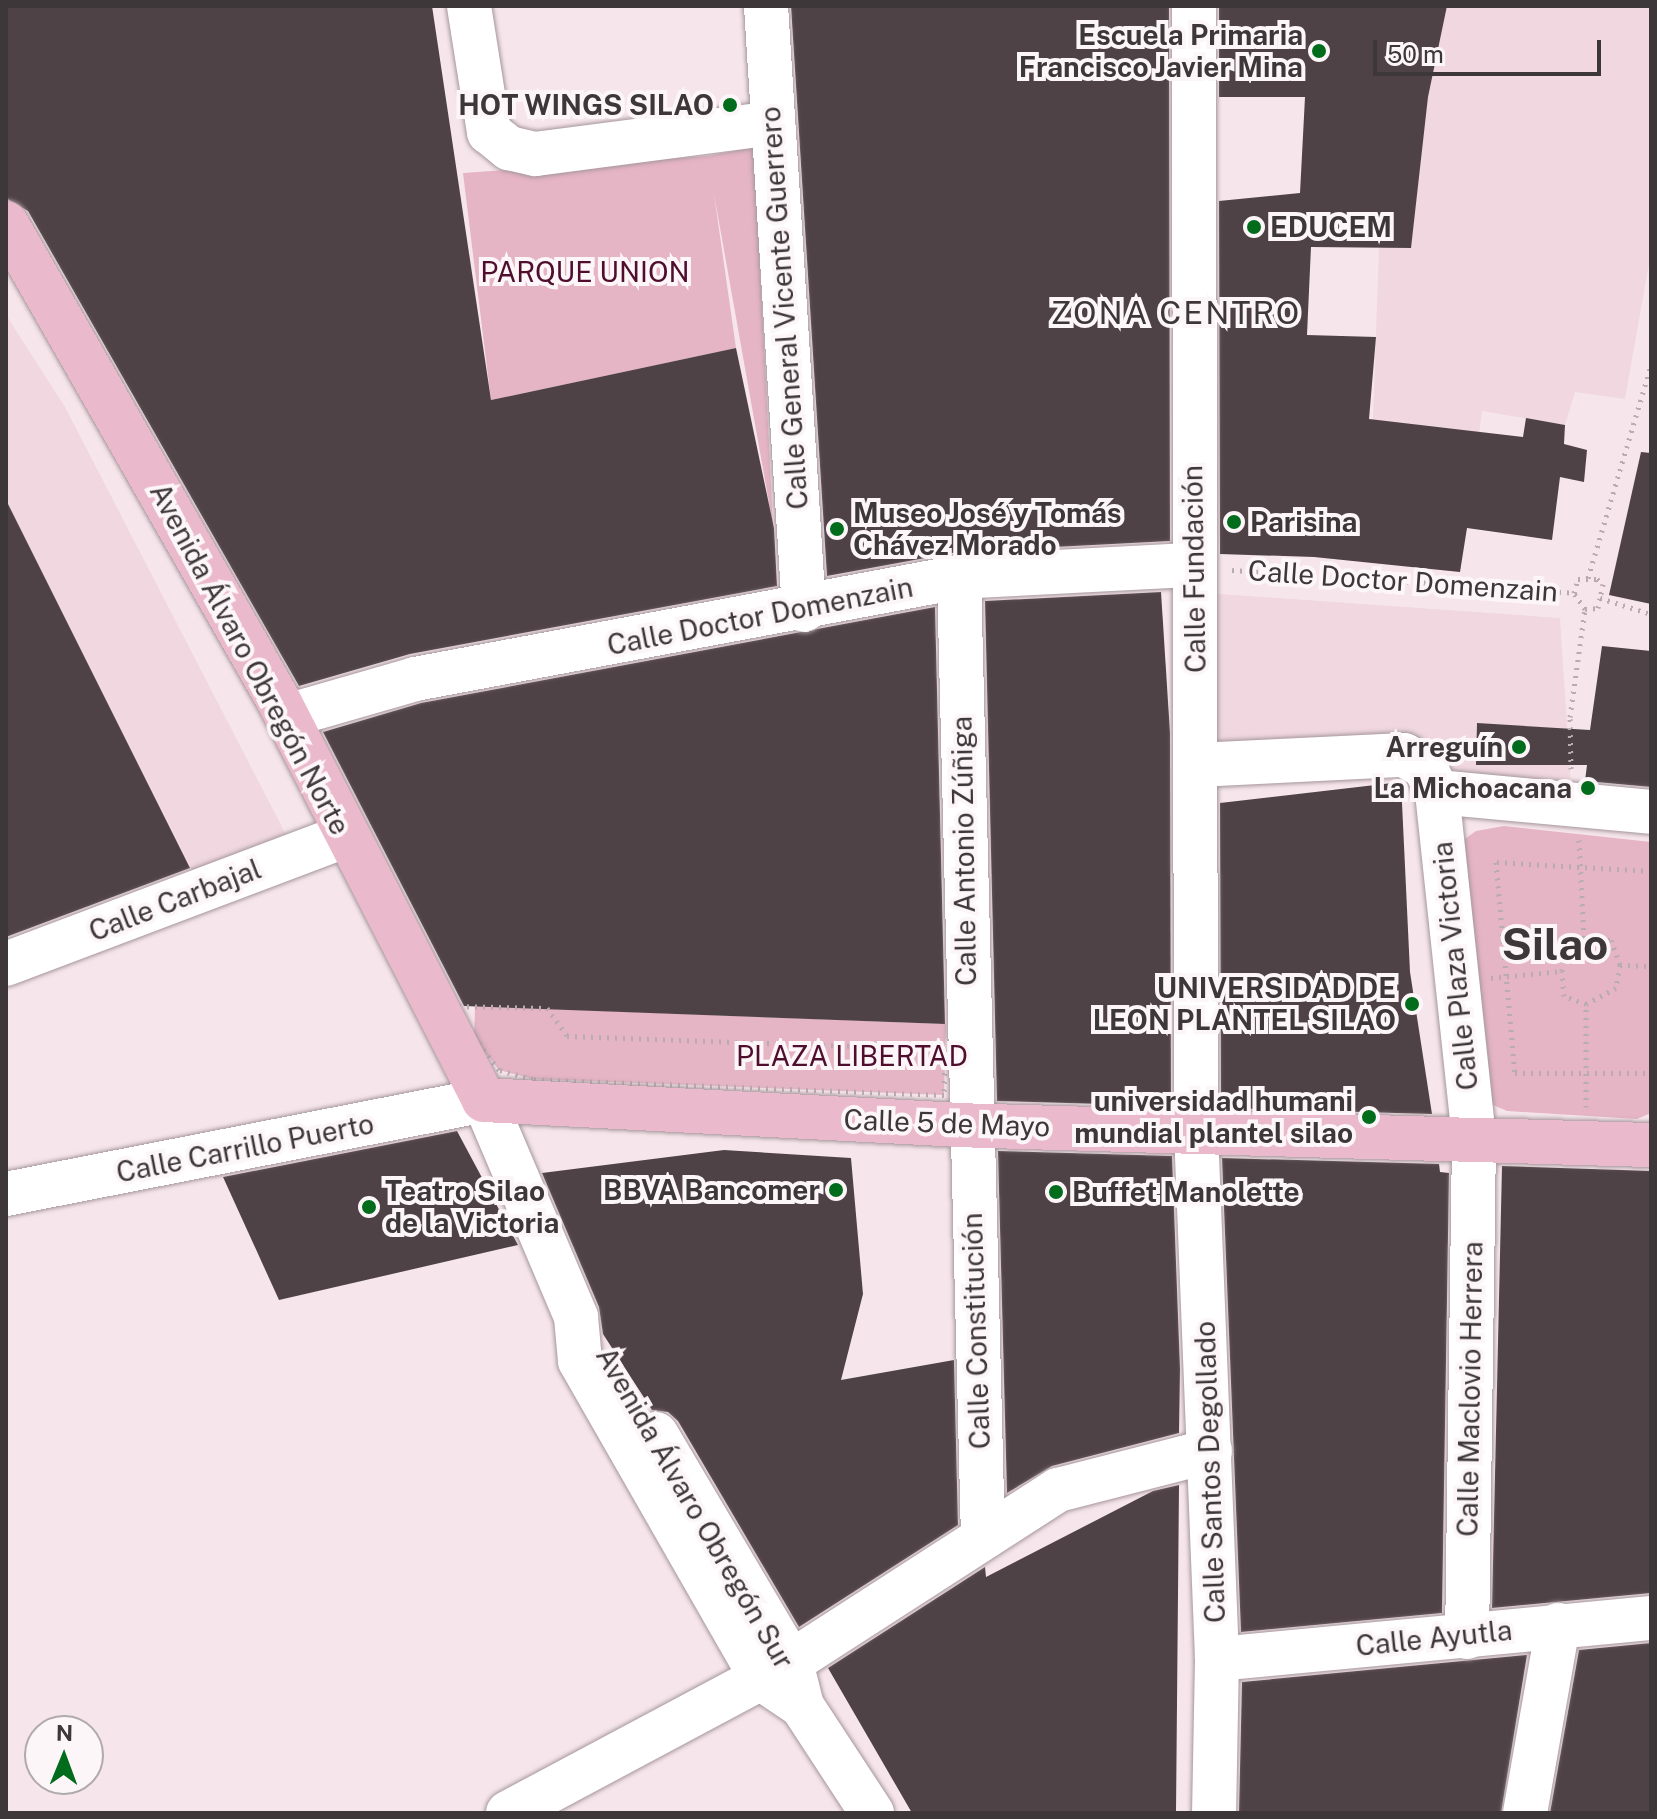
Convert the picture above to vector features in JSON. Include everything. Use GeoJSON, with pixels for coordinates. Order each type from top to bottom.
{"type":"FeatureCollection","features":[{"type":"Feature","properties":{"kind":"main road","name":"Avenida Álvaro Obregón Norte"},"geometry":{"type":"LineString","coordinates":[[6,223],[287,716],[345,836],[484,1100]]}},
{"type":"Feature","properties":{"kind":"main road","name":"Calle 5 de Mayo"},"geometry":{"type":"LineString","coordinates":[[484,1100],[969,1125],[1651,1145]]}},
{"type":"Feature","properties":{"kind":"street"},"geometry":{"type":"LineString","coordinates":[[469,6],[489,132],[509,148],[535,154],[773,123]]}},
{"type":"Feature","properties":{"kind":"street","name":"Calle General Vicente Guerrero"},"geometry":{"type":"LineString","coordinates":[[766,6],[804,610]]}},
{"type":"Feature","properties":{"kind":"street","name":"Calle Fundación"},"geometry":{"type":"LineString","coordinates":[[1194,6],[1191,565],[1197,765],[1196,1131]]}},
{"type":"Feature","properties":{"kind":"street","name":"Calle Doctor Domenzain"},"geometry":{"type":"LineString","coordinates":[[287,716],[415,679],[804,610],[959,577],[1191,565]]}},
{"type":"Feature","properties":{"kind":"street","name":"Calle Antonio Zúñiga"},"geometry":{"type":"LineString","coordinates":[[959,577],[969,1125]]}},
{"type":"Feature","properties":{"kind":"street"},"geometry":{"type":"LineString","coordinates":[[1197,765],[1404,755],[1425,767],[1437,792],[1575,818],[1651,812]]}},
{"type":"Feature","properties":{"kind":"street","name":"Calle Plaza Victoria"},"geometry":{"type":"LineString","coordinates":[[1437,792],[1474,1140]]}},
{"type":"Feature","properties":{"kind":"street","name":"Calle Carbajal"},"geometry":{"type":"LineString","coordinates":[[6,964],[345,836]]}},
{"type":"Feature","properties":{"kind":"street","name":"Calle Carrillo Puerto"},"geometry":{"type":"LineString","coordinates":[[6,1194],[484,1100]]}},
{"type":"Feature","properties":{"kind":"street","name":"Avenida Álvaro Obregón Sur"},"geometry":{"type":"LineString","coordinates":[[484,1100],[576,1317],[608,1352],[776,1671],[872,1813]]}},
{"type":"Feature","properties":{"kind":"street","name":"Calle Constitución"},"geometry":{"type":"LineString","coordinates":[[969,1125],[983,1537]]}},
{"type":"Feature","properties":{"kind":"street","name":"Calle Santos Degollado"},"geometry":{"type":"LineString","coordinates":[[1196,1131],[1217,1659],[1214,1813]]}},
{"type":"Feature","properties":{"kind":"street","name":"Calle Maclovio Herrera"},"geometry":{"type":"LineString","coordinates":[[1467,1637],[1474,1140]]}},
{"type":"Feature","properties":{"kind":"street"},"geometry":{"type":"LineString","coordinates":[[508,1813],[776,1671],[1058,1490],[1210,1451]]}},
{"type":"Feature","properties":{"kind":"street","name":"Calle Ayutla"},"geometry":{"type":"LineString","coordinates":[[1217,1659],[1651,1618]]}},
{"type":"Feature","properties":{"kind":"street"},"geometry":{"type":"LineString","coordinates":[[1525,1813],[1558,1625]]}},
{"type":"Feature","properties":{"kind":"path"},"geometry":{"type":"LineString","coordinates":[[1588,578],[1651,365]]}},
{"type":"Feature","properties":{"kind":"path","name":"Calle Doctor Domenzain"},"geometry":{"type":"LineString","coordinates":[[1191,565],[1574,593]]}},
{"type":"Feature","properties":{"kind":"path"},"geometry":{"type":"LineString","coordinates":[[1584,939],[1570,717],[1585,609],[1574,593],[1578,579],[1588,578],[1603,584],[1598,608],[1585,609]]}},
{"type":"Feature","properties":{"kind":"path"},"geometry":{"type":"LineString","coordinates":[[1600,598],[1651,614]]}},
{"type":"Feature","properties":{"kind":"path"},"geometry":{"type":"LineString","coordinates":[[1651,871],[1496,862],[1515,1073],[1651,1073]]}},
{"type":"Feature","properties":{"kind":"path"},"geometry":{"type":"LineString","coordinates":[[1584,939],[1611,940],[1620,965],[1616,988],[1586,1004],[1564,996],[1562,971],[1566,949],[1584,939]]}},
{"type":"Feature","properties":{"kind":"path"},"geometry":{"type":"LineString","coordinates":[[1620,965],[1651,966]]}},
{"type":"Feature","properties":{"kind":"path"},"geometry":{"type":"LineString","coordinates":[[1477,980],[1562,971]]}},
{"type":"Feature","properties":{"kind":"path"},"geometry":{"type":"LineString","coordinates":[[1585,1116],[1586,1004]]}},
{"type":"Feature","properties":{"kind":"path"},"geometry":{"type":"LineString","coordinates":[[451,1006],[547,1008],[567,1036],[945,1049],[944,1095],[533,1079],[499,1070],[451,1006]]}},
{"type":"Feature","properties":{"kind":"shaded area"},"geometry":{"type":"Polygon","coordinates":[[[1447,6],[1651,6],[1651,252],[1625,399],[1575,392],[1565,425],[1482,411],[1460,572],[1314,557],[1317,420],[1373,419],[1379,247],[1412,236],[1428,97],[1447,6]]]}},
{"type":"Feature","properties":{"kind":"shaded area"},"geometry":{"type":"Polygon","coordinates":[[[6,315],[65,407],[296,854],[202,890],[6,500],[6,315]]]}},
{"type":"Feature","properties":{"kind":"shaded area"},"geometry":{"type":"Polygon","coordinates":[[[1206,593],[1560,618],[1571,786],[1208,749],[1206,593]]]}},
{"type":"Feature","properties":{"kind":"green space","name":"PARQUE UNION"},"geometry":{"type":"Polygon","coordinates":[[[754,147],[773,525],[714,194],[736,348],[491,400],[463,173],[708,156],[754,147]]]}},
{"type":"Feature","properties":{"kind":"green space"},"geometry":{"type":"Polygon","coordinates":[[[1504,826],[1651,842],[1651,1113],[1637,1119],[1507,1111],[1484,1101],[1455,846],[1476,831],[1504,826]]]}},
{"type":"Feature","properties":{"kind":"green space","name":"PLAZA LIBERTAD"},"geometry":{"type":"Polygon","coordinates":[[[475,1006],[946,1024],[944,1095],[533,1079],[499,1070],[474,1038],[475,1006]]]}},
{"type":"Feature","properties":{"kind":"building"},"geometry":{"type":"Polygon","coordinates":[[[6,6],[432,6],[491,400],[736,348],[774,528],[777,586],[410,654],[299,686],[28,211],[6,198],[6,6]]]}},
{"type":"Feature","properties":{"kind":"building"},"geometry":{"type":"Polygon","coordinates":[[[791,6],[1169,6],[1170,541],[958,552],[827,576],[791,6]]]}},
{"type":"Feature","properties":{"kind":"building"},"geometry":{"type":"Polygon","coordinates":[[[1219,6],[1447,6],[1428,97],[1411,248],[1311,247],[1307,335],[1376,337],[1369,419],[1523,437],[1526,418],[1565,425],[1564,444],[1587,450],[1584,482],[1560,477],[1552,540],[1467,528],[1460,572],[1314,557],[1220,554],[1219,201],[1300,193],[1305,97],[1219,97],[1219,6]]]}},
{"type":"Feature","properties":{"kind":"building"},"geometry":{"type":"Polygon","coordinates":[[[1641,452],[1651,453],[1651,604],[1609,595],[1641,452]]]}},
{"type":"Feature","properties":{"kind":"building"},"geometry":{"type":"Polygon","coordinates":[[[6,500],[190,868],[6,937],[6,500]]]}},
{"type":"Feature","properties":{"kind":"building"},"geometry":{"type":"Polygon","coordinates":[[[1161,592],[1170,733],[1171,1106],[997,1101],[985,601],[1161,592]]]}},
{"type":"Feature","properties":{"kind":"building"},"geometry":{"type":"Polygon","coordinates":[[[935,607],[945,1024],[464,1006],[323,732],[421,703],[935,607]]]}},
{"type":"Feature","properties":{"kind":"building"},"geometry":{"type":"Polygon","coordinates":[[[1602,646],[1651,651],[1651,787],[1585,781],[1587,765],[1476,765],[1477,723],[1590,730],[1602,646]]]}},
{"type":"Feature","properties":{"kind":"building"},"geometry":{"type":"Polygon","coordinates":[[[1401,782],[1410,972],[1432,1114],[1221,1108],[1220,803],[1401,782]]]}},
{"type":"Feature","properties":{"kind":"building","name":"Teatro Silao de la Victoria"},"geometry":{"type":"Polygon","coordinates":[[[457,1131],[518,1245],[279,1300],[223,1177],[457,1131]]]}},
{"type":"Feature","properties":{"kind":"building"},"geometry":{"type":"Polygon","coordinates":[[[724,1150],[851,1158],[863,1294],[841,1380],[954,1360],[958,1525],[799,1627],[678,1421],[668,1412],[652,1410],[603,1334],[599,1307],[542,1173],[724,1150]]]}},
{"type":"Feature","properties":{"kind":"building"},"geometry":{"type":"Polygon","coordinates":[[[998,1151],[1172,1156],[1180,1369],[1179,1433],[1052,1466],[1007,1493],[998,1151]]]}},
{"type":"Feature","properties":{"kind":"building"},"geometry":{"type":"Polygon","coordinates":[[[1222,1158],[1439,1164],[1440,1172],[1449,1173],[1442,1613],[1241,1632],[1222,1158]]]}},
{"type":"Feature","properties":{"kind":"building"},"geometry":{"type":"Polygon","coordinates":[[[1502,1166],[1651,1171],[1651,1593],[1492,1608],[1502,1166]]]}},
{"type":"Feature","properties":{"kind":"building"},"geometry":{"type":"Polygon","coordinates":[[[1179,1485],[1176,1813],[912,1813],[828,1668],[985,1567],[986,1577],[1153,1491],[1179,1485]]]}},
{"type":"Feature","properties":{"kind":"building"},"geometry":{"type":"Polygon","coordinates":[[[1651,1643],[1651,1813],[1550,1813],[1579,1650],[1651,1643]]]}},
{"type":"Feature","properties":{"kind":"building"},"geometry":{"type":"Polygon","coordinates":[[[1527,1655],[1501,1813],[1239,1813],[1242,1682],[1527,1655]]]}},
{"type":"Feature","properties":{"kind":"place","name":"Escuela Primaria Francisco Javier Mina"},"geometry":{"type":"Point","coordinates":[1319,51]}},
{"type":"Feature","properties":{"kind":"place","name":"HOT WINGS SILAO"},"geometry":{"type":"Point","coordinates":[730,105]}},
{"type":"Feature","properties":{"kind":"place","name":"EDUCEM"},"geometry":{"type":"Point","coordinates":[1254,227]}},
{"type":"Feature","properties":{"kind":"place","name":"Parisina"},"geometry":{"type":"Point","coordinates":[1234,522]}},
{"type":"Feature","properties":{"kind":"place","name":"Museo José y Tomás Chávez Morado"},"geometry":{"type":"Point","coordinates":[837,529]}},
{"type":"Feature","properties":{"kind":"place","name":"Arreguín"},"geometry":{"type":"Point","coordinates":[1519,747]}},
{"type":"Feature","properties":{"kind":"place","name":"La Michoacana"},"geometry":{"type":"Point","coordinates":[1588,788]}},
{"type":"Feature","properties":{"kind":"place","name":"UNIVERSIDAD DE LEON PLANTEL SILAO"},"geometry":{"type":"Point","coordinates":[1412,1004]}},
{"type":"Feature","properties":{"kind":"place","name":"universidad humani mundial plantel silao"},"geometry":{"type":"Point","coordinates":[1369,1117]}},
{"type":"Feature","properties":{"kind":"place","name":"BBVA Bancomer"},"geometry":{"type":"Point","coordinates":[836,1190]}},
{"type":"Feature","properties":{"kind":"place","name":"Buffet Manolette"},"geometry":{"type":"Point","coordinates":[1056,1192]}},
{"type":"Feature","properties":{"kind":"place","name":"Teatro Silao de la Victoria"},"geometry":{"type":"Point","coordinates":[369,1207]}},
{"type":"Feature","properties":{"kind":"district","name":"ZONA CENTRO"},"geometry":{"type":"Point","coordinates":[1176,313]}},
{"type":"Feature","properties":{"kind":"district","name":"Silao"},"geometry":{"type":"Point","coordinates":[1555,944]}}]}
